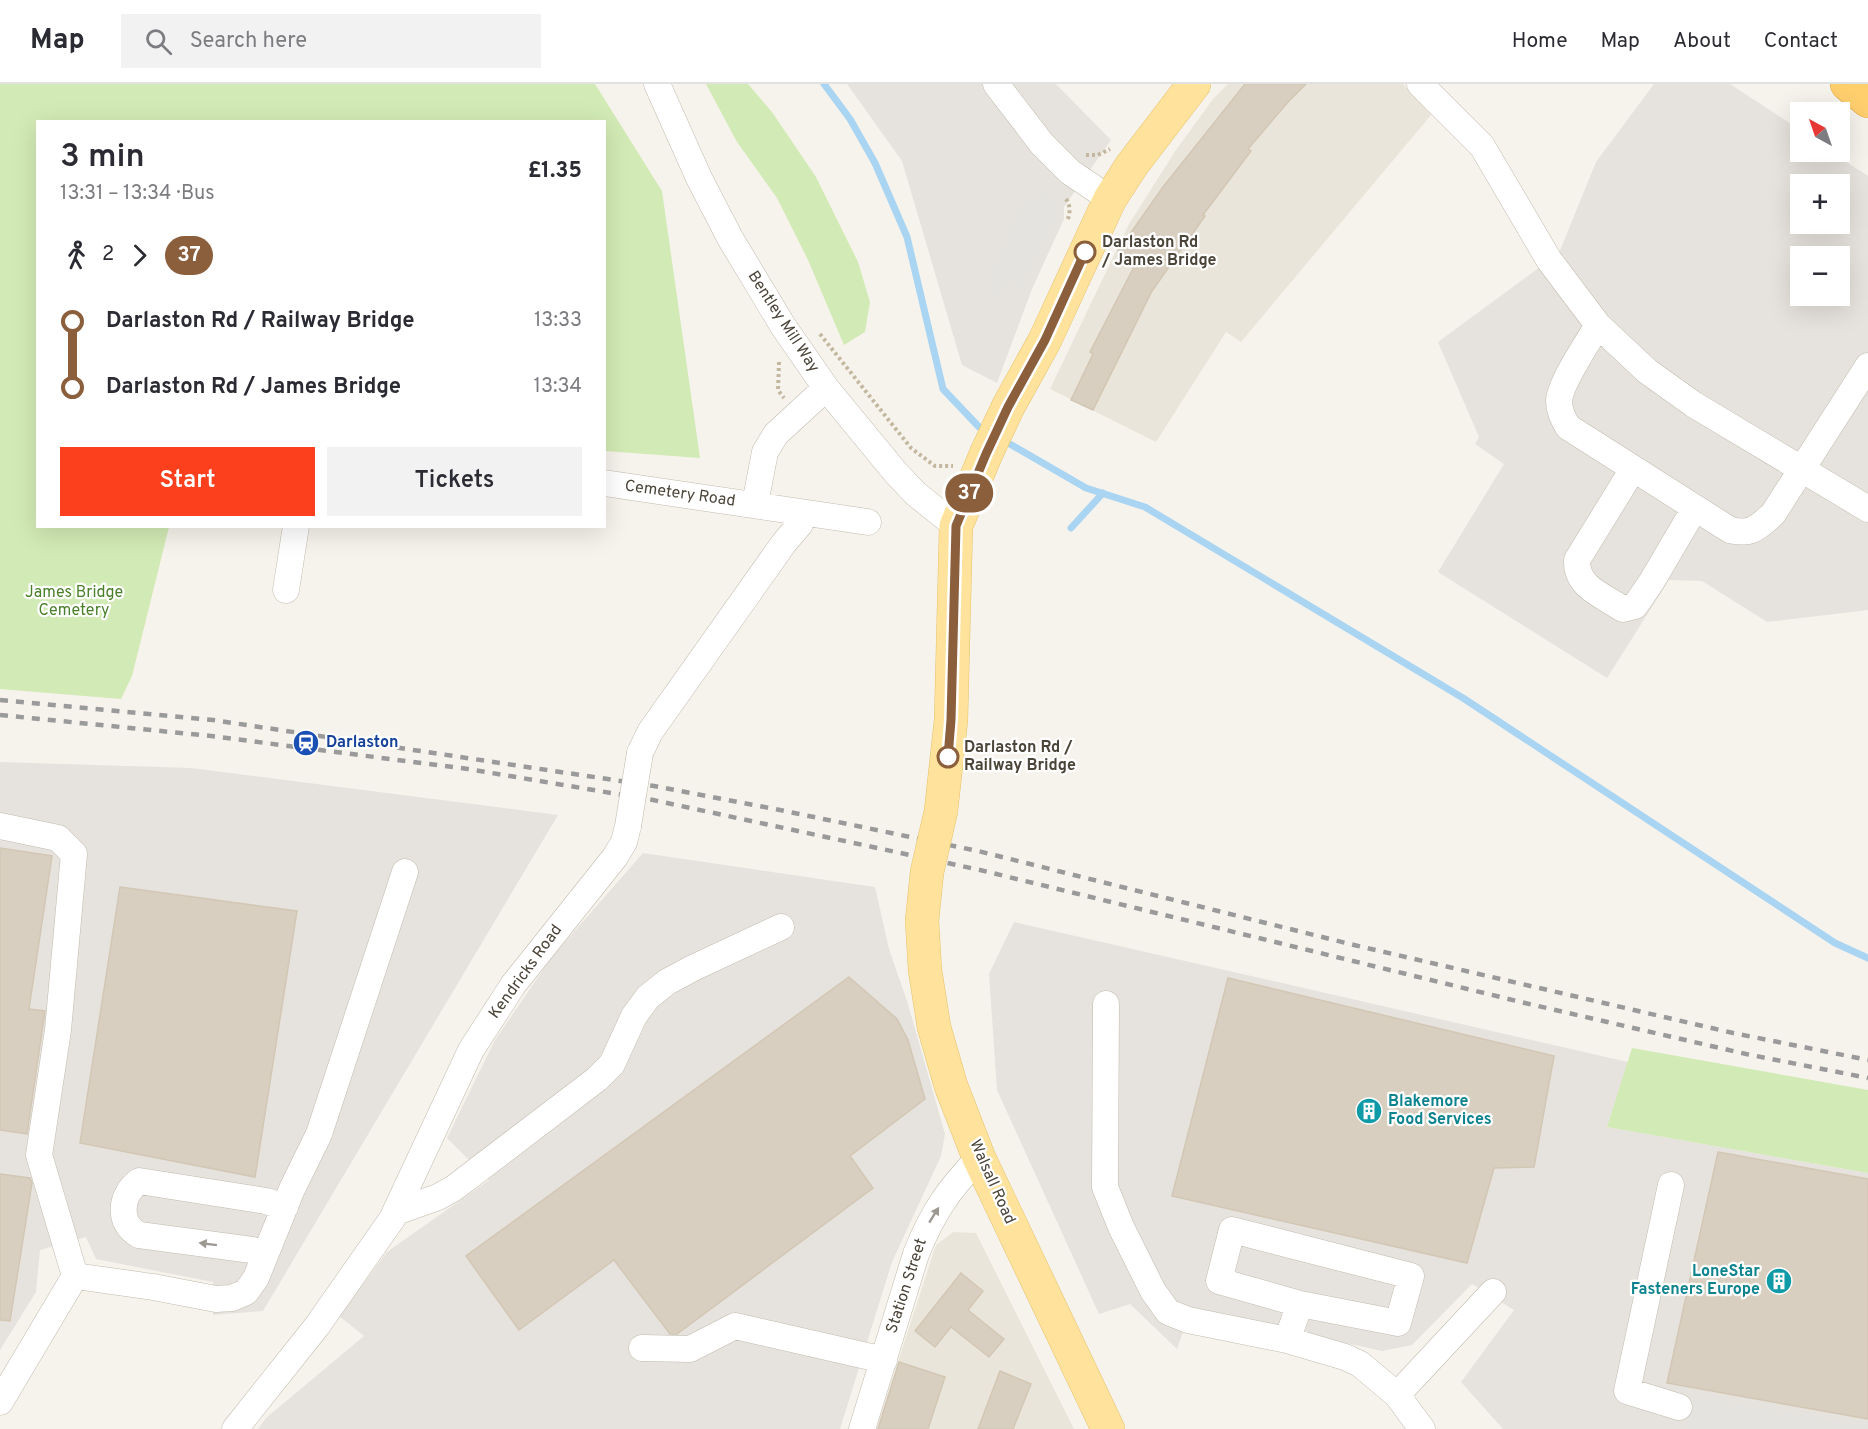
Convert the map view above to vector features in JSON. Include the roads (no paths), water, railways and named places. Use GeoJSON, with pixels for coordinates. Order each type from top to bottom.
{"type":"FeatureCollection","features":[{"type":"Feature","properties":{"kind":"highway"},"geometry":{"type":"LineString","coordinates":[[1847,84],[1868,101]]}},
{"type":"Feature","properties":{"kind":"main road"},"geometry":{"type":"LineString","coordinates":[[956,526],[973,457],[1008,407],[1045,340],[1110,199],[1132,165],[1194,84]]}},
{"type":"Feature","properties":{"kind":"main road","name":"Walsall Road"},"geometry":{"type":"LineString","coordinates":[[956,526],[951,720],[940,811],[927,872],[922,921],[925,970],[934,1028],[951,1086],[979,1158],[1108,1429]]}},
{"type":"Feature","properties":{"kind":"street","name":"Bentley Mill Way"},"geometry":{"type":"LineString","coordinates":[[657,84],[699,178],[730,238],[783,326],[826,388],[906,484],[956,526]]}},
{"type":"Feature","properties":{"kind":"street"},"geometry":{"type":"LineString","coordinates":[[996,84],[1038,140],[1070,172],[1110,199]]}},
{"type":"Feature","properties":{"kind":"street"},"geometry":{"type":"LineString","coordinates":[[1420,84],[1482,146],[1549,260],[1598,325],[1647,371],[1693,404],[1868,509]]}},
{"type":"Feature","properties":{"kind":"street"},"geometry":{"type":"LineString","coordinates":[[1598,325],[1569,375],[1559,398],[1560,414],[1568,427],[1730,530],[1743,533],[1756,529],[1773,514],[1868,366]]}},
{"type":"Feature","properties":{"kind":"street","name":"Cemetery Road"},"geometry":{"type":"LineString","coordinates":[[755,504],[765,452],[776,434],[826,388]]}},
{"type":"Feature","properties":{"kind":"street"},"geometry":{"type":"LineString","coordinates":[[1633,469],[1577,560],[1577,572],[1582,582],[1623,609],[1635,606],[1695,508]]}},
{"type":"Feature","properties":{"kind":"street","name":"Cemetery Road"},"geometry":{"type":"LineString","coordinates":[[606,483],[868,522]]}},
{"type":"Feature","properties":{"kind":"street","name":"Kendricks Road"},"geometry":{"type":"LineString","coordinates":[[235,1429],[317,1326],[392,1220],[471,1050],[513,985],[615,857],[624,842],[640,753],[650,732],[784,543],[800,524],[804,513]]}},
{"type":"Feature","properties":{"kind":"street"},"geometry":{"type":"LineString","coordinates":[[286,590],[296,528]]}},
{"type":"Feature","properties":{"kind":"street"},"geometry":{"type":"LineString","coordinates":[[0,826],[58,838],[74,854],[58,1030],[39,1155],[75,1276],[0,1402]]}},
{"type":"Feature","properties":{"kind":"street"},"geometry":{"type":"LineString","coordinates":[[75,1276],[216,1299],[232,1299],[246,1292],[256,1278],[285,1207],[319,1134],[405,872]]}},
{"type":"Feature","properties":{"kind":"street"},"geometry":{"type":"LineString","coordinates":[[396,1212],[438,1197],[454,1188],[597,1079],[612,1064],[634,1016],[648,997],[667,982],[781,927]]}},
{"type":"Feature","properties":{"kind":"street"},"geometry":{"type":"LineString","coordinates":[[1106,1004],[1105,1187],[1121,1227],[1153,1292],[1168,1312],[1188,1320],[1287,1340],[1345,1356],[1360,1364],[1397,1395],[1422,1429]]}},
{"type":"Feature","properties":{"kind":"street","name":"Station Street"},"geometry":{"type":"LineString","coordinates":[[862,1429],[916,1254],[927,1226],[951,1188],[979,1158]]}},
{"type":"Feature","properties":{"kind":"street"},"geometry":{"type":"LineString","coordinates":[[265,1254],[252,1250],[139,1236],[125,1223],[124,1214],[128,1191],[139,1181],[151,1182],[266,1201],[285,1207]]}},
{"type":"Feature","properties":{"kind":"street"},"geometry":{"type":"LineString","coordinates":[[1671,1185],[1627,1391],[1678,1407]]}},
{"type":"Feature","properties":{"kind":"street"},"geometry":{"type":"LineString","coordinates":[[1232,1230],[1411,1276],[1398,1323],[1300,1304],[1219,1281],[1232,1230]]}},
{"type":"Feature","properties":{"kind":"street"},"geometry":{"type":"LineString","coordinates":[[1397,1395],[1493,1292]]}},
{"type":"Feature","properties":{"kind":"street"},"geometry":{"type":"LineString","coordinates":[[1287,1340],[1300,1304]]}},
{"type":"Feature","properties":{"kind":"street"},"geometry":{"type":"LineString","coordinates":[[642,1348],[690,1349],[735,1326],[884,1360]]}},
{"type":"Feature","properties":{"kind":"waterway"},"geometry":{"type":"LineString","coordinates":[[824,84],[850,119],[875,163],[907,237],[943,389],[979,427],[988,432]]}},
{"type":"Feature","properties":{"kind":"waterway"},"geometry":{"type":"LineString","coordinates":[[1003,440],[1086,488],[1145,507],[1463,698],[1835,943],[1868,958]]}},
{"type":"Feature","properties":{"kind":"waterway"},"geometry":{"type":"LineString","coordinates":[[1071,528],[1103,493]]}},
{"type":"Feature","properties":{"kind":"railway"},"geometry":{"type":"LineString","coordinates":[[0,700],[213,720],[654,786],[775,809],[978,851],[1354,945],[1733,1033],[1868,1060]]}},
{"type":"Feature","properties":{"kind":"railway"},"geometry":{"type":"LineString","coordinates":[[0,715],[211,736],[468,769],[653,800],[980,870],[1525,1003],[1746,1054],[1868,1078]]}},
{"type":"Feature","properties":{"kind":"place","name":"Darlaston Rd / James Bridge"},"geometry":{"type":"Point","coordinates":[1085,252]}},
{"type":"Feature","properties":{"kind":"place","name":"Darlaston"},"geometry":{"type":"Point","coordinates":[306,743]}},
{"type":"Feature","properties":{"kind":"place","name":"Darlaston Rd / Railway Bridge"},"geometry":{"type":"Point","coordinates":[948,757]}},
{"type":"Feature","properties":{"kind":"place","name":"Blakemore Food Services"},"geometry":{"type":"Point","coordinates":[1369,1111]}},
{"type":"Feature","properties":{"kind":"place","name":"LoneStar Fasteners Europe"},"geometry":{"type":"Point","coordinates":[1779,1281]}},
{"type":"Feature","properties":{"kind":"park label","name":"James Bridge Cemetery"},"geometry":{"type":"Point","coordinates":[74,602]}}]}
